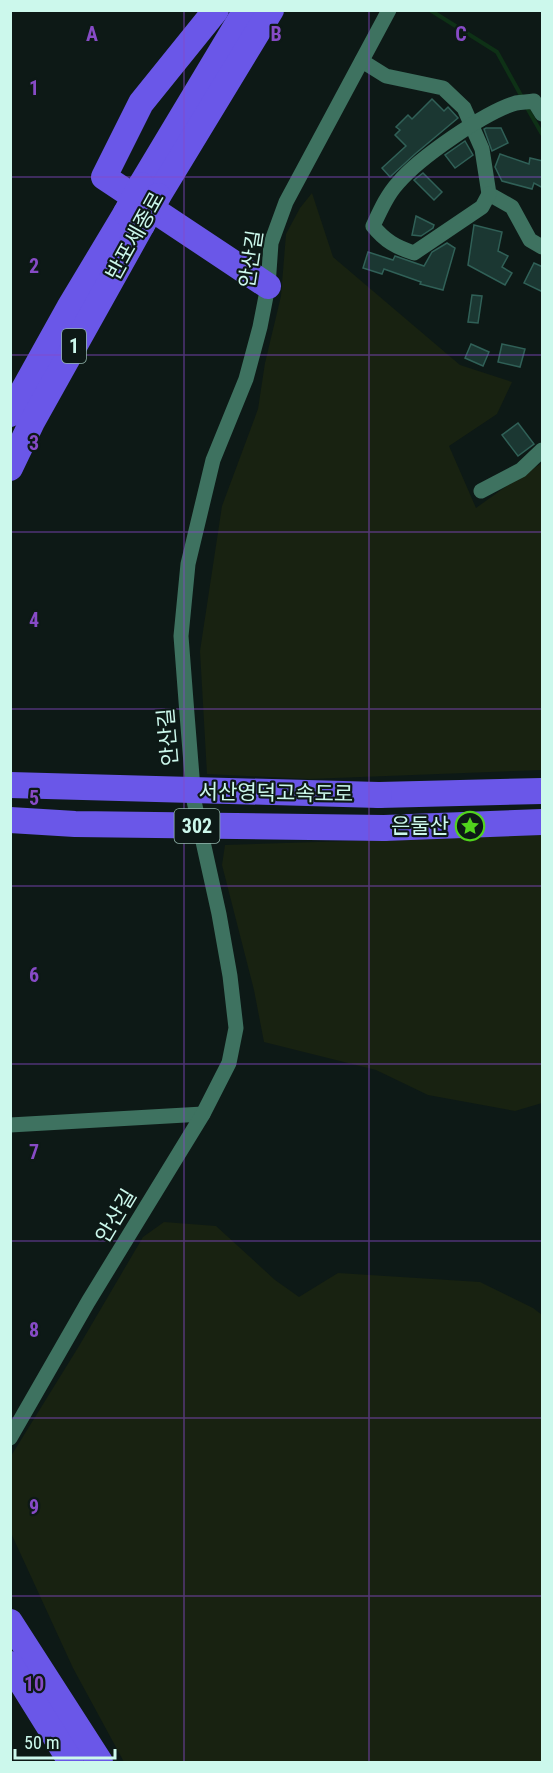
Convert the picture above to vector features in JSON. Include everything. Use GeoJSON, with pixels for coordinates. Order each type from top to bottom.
{"type":"FeatureCollection","features":[{"type":"Feature","properties":{"kind":"highway"},"geometry":{"type":"LineString","coordinates":[[216,10],[141,103],[104,177],[268,286]]}},
{"type":"Feature","properties":{"kind":"highway","name":"반포세종로"},"geometry":{"type":"LineString","coordinates":[[10,468],[134,219],[246,10]]}},
{"type":"Feature","properties":{"kind":"highway","name":"반포세종로"},"geometry":{"type":"LineString","coordinates":[[149,190],[271,10]]}},
{"type":"Feature","properties":{"kind":"highway","name":"반포세종로"},"geometry":{"type":"LineString","coordinates":[[10,414],[69,308],[134,219]]}},
{"type":"Feature","properties":{"kind":"highway","name":"서산영덕고속도로"},"geometry":{"type":"LineString","coordinates":[[10,785],[379,795],[543,791]]}},
{"type":"Feature","properties":{"kind":"highway","name":"서산영덕고속도로"},"geometry":{"type":"LineString","coordinates":[[10,820],[75,824],[384,828],[543,822]]}},
{"type":"Feature","properties":{"kind":"highway"},"geometry":{"type":"LineString","coordinates":[[10,1622],[100,1762]]}},
{"type":"Feature","properties":{"kind":"highway"},"geometry":{"type":"LineString","coordinates":[[10,1664],[71,1762]]}},
{"type":"Feature","properties":{"kind":"street","name":"안산길"},"geometry":{"type":"LineString","coordinates":[[10,1438],[88,1302],[203,1114],[229,1064],[236,1028],[230,976],[194,801],[181,636],[188,564],[213,460],[246,379],[260,327],[268,286],[271,243],[286,202],[389,10]]}},
{"type":"Feature","properties":{"kind":"street"},"geometry":{"type":"LineString","coordinates":[[362,61],[386,76],[442,88],[464,108],[472,124],[482,149],[489,194],[482,207],[414,253],[384,239],[373,226],[398,182],[472,124],[515,104],[538,107]]}},
{"type":"Feature","properties":{"kind":"street"},"geometry":{"type":"LineString","coordinates":[[489,194],[512,207],[530,240],[543,247]]}},
{"type":"Feature","properties":{"kind":"street"},"geometry":{"type":"LineString","coordinates":[[481,491],[521,470],[543,450]]}},
{"type":"Feature","properties":{"kind":"street"},"geometry":{"type":"LineString","coordinates":[[10,1125],[203,1114]]}},
{"type":"Feature","properties":{"kind":"green space"},"geometry":{"type":"Polygon","coordinates":[[[312,193],[333,257],[460,365],[512,382],[497,414],[449,446],[476,508],[542,463],[542,770],[309,779],[207,774],[200,651],[222,506],[258,409],[265,363],[281,296],[286,234],[300,208],[312,193]]]}},
{"type":"Feature","properties":{"kind":"green space"},"geometry":{"type":"Polygon","coordinates":[[[542,835],[542,1103],[515,1111],[428,1095],[376,1070],[264,1042],[254,990],[222,865],[225,845],[542,835]]]}},
{"type":"Feature","properties":{"kind":"green space"},"geometry":{"type":"Polygon","coordinates":[[[164,1222],[216,1226],[275,1280],[299,1297],[338,1273],[480,1282],[533,1308],[542,1315],[542,1762],[124,1762],[73,1668],[11,1533],[11,1456],[143,1237],[164,1222]]]}},
{"type":"Feature","properties":{"kind":"building"},"geometry":{"type":"Polygon","coordinates":[[[432,99],[444,111],[448,107],[458,118],[390,177],[382,168],[406,146],[395,135],[400,130],[396,127],[408,115],[412,119],[432,99]]]}},
{"type":"Feature","properties":{"kind":"building"},"geometry":{"type":"Polygon","coordinates":[[[501,128],[508,143],[492,151],[484,129],[501,128]]]}},
{"type":"Feature","properties":{"kind":"building"},"geometry":{"type":"Polygon","coordinates":[[[465,141],[473,155],[455,168],[445,155],[465,141]]]}},
{"type":"Feature","properties":{"kind":"building"},"geometry":{"type":"Polygon","coordinates":[[[500,154],[529,164],[530,158],[543,161],[543,188],[534,183],[532,189],[502,181],[495,167],[500,154]]]}},
{"type":"Feature","properties":{"kind":"building"},"geometry":{"type":"Polygon","coordinates":[[[423,173],[442,192],[434,200],[414,180],[423,173]]]}},
{"type":"Feature","properties":{"kind":"building"},"geometry":{"type":"Polygon","coordinates":[[[416,216],[434,225],[433,228],[421,236],[412,235],[416,216]]]}},
{"type":"Feature","properties":{"kind":"building"},"geometry":{"type":"Polygon","coordinates":[[[474,225],[502,232],[498,251],[508,256],[502,267],[512,273],[505,285],[468,265],[474,225]]]}},
{"type":"Feature","properties":{"kind":"building"},"geometry":{"type":"Polygon","coordinates":[[[447,243],[455,248],[443,290],[420,284],[421,282],[384,269],[382,274],[363,268],[368,252],[393,260],[395,256],[424,266],[432,252],[447,243]]]}},
{"type":"Feature","properties":{"kind":"building"},"geometry":{"type":"Polygon","coordinates":[[[534,263],[543,267],[543,292],[524,283],[534,263]]]}},
{"type":"Feature","properties":{"kind":"building"},"geometry":{"type":"Polygon","coordinates":[[[472,295],[482,296],[478,323],[468,322],[472,295]]]}},
{"type":"Feature","properties":{"kind":"building"},"geometry":{"type":"Polygon","coordinates":[[[471,344],[489,352],[483,366],[465,358],[471,344]]]}},
{"type":"Feature","properties":{"kind":"building"},"geometry":{"type":"Polygon","coordinates":[[[502,344],[525,349],[520,367],[498,362],[502,344]]]}},
{"type":"Feature","properties":{"kind":"building"},"geometry":{"type":"Polygon","coordinates":[[[518,423],[534,444],[518,456],[502,435],[518,423]]]}},
{"type":"Feature","properties":{"kind":"waterway"},"geometry":{"type":"LineString","coordinates":[[430,10],[497,52],[523,99]]}},
{"type":"Feature","properties":{"kind":"waterway"},"geometry":{"type":"LineString","coordinates":[[526,106],[542,134]]}},
{"type":"Feature","properties":{"kind":"place","name":"은둘산"},"geometry":{"type":"Point","coordinates":[470,826]}}]}
